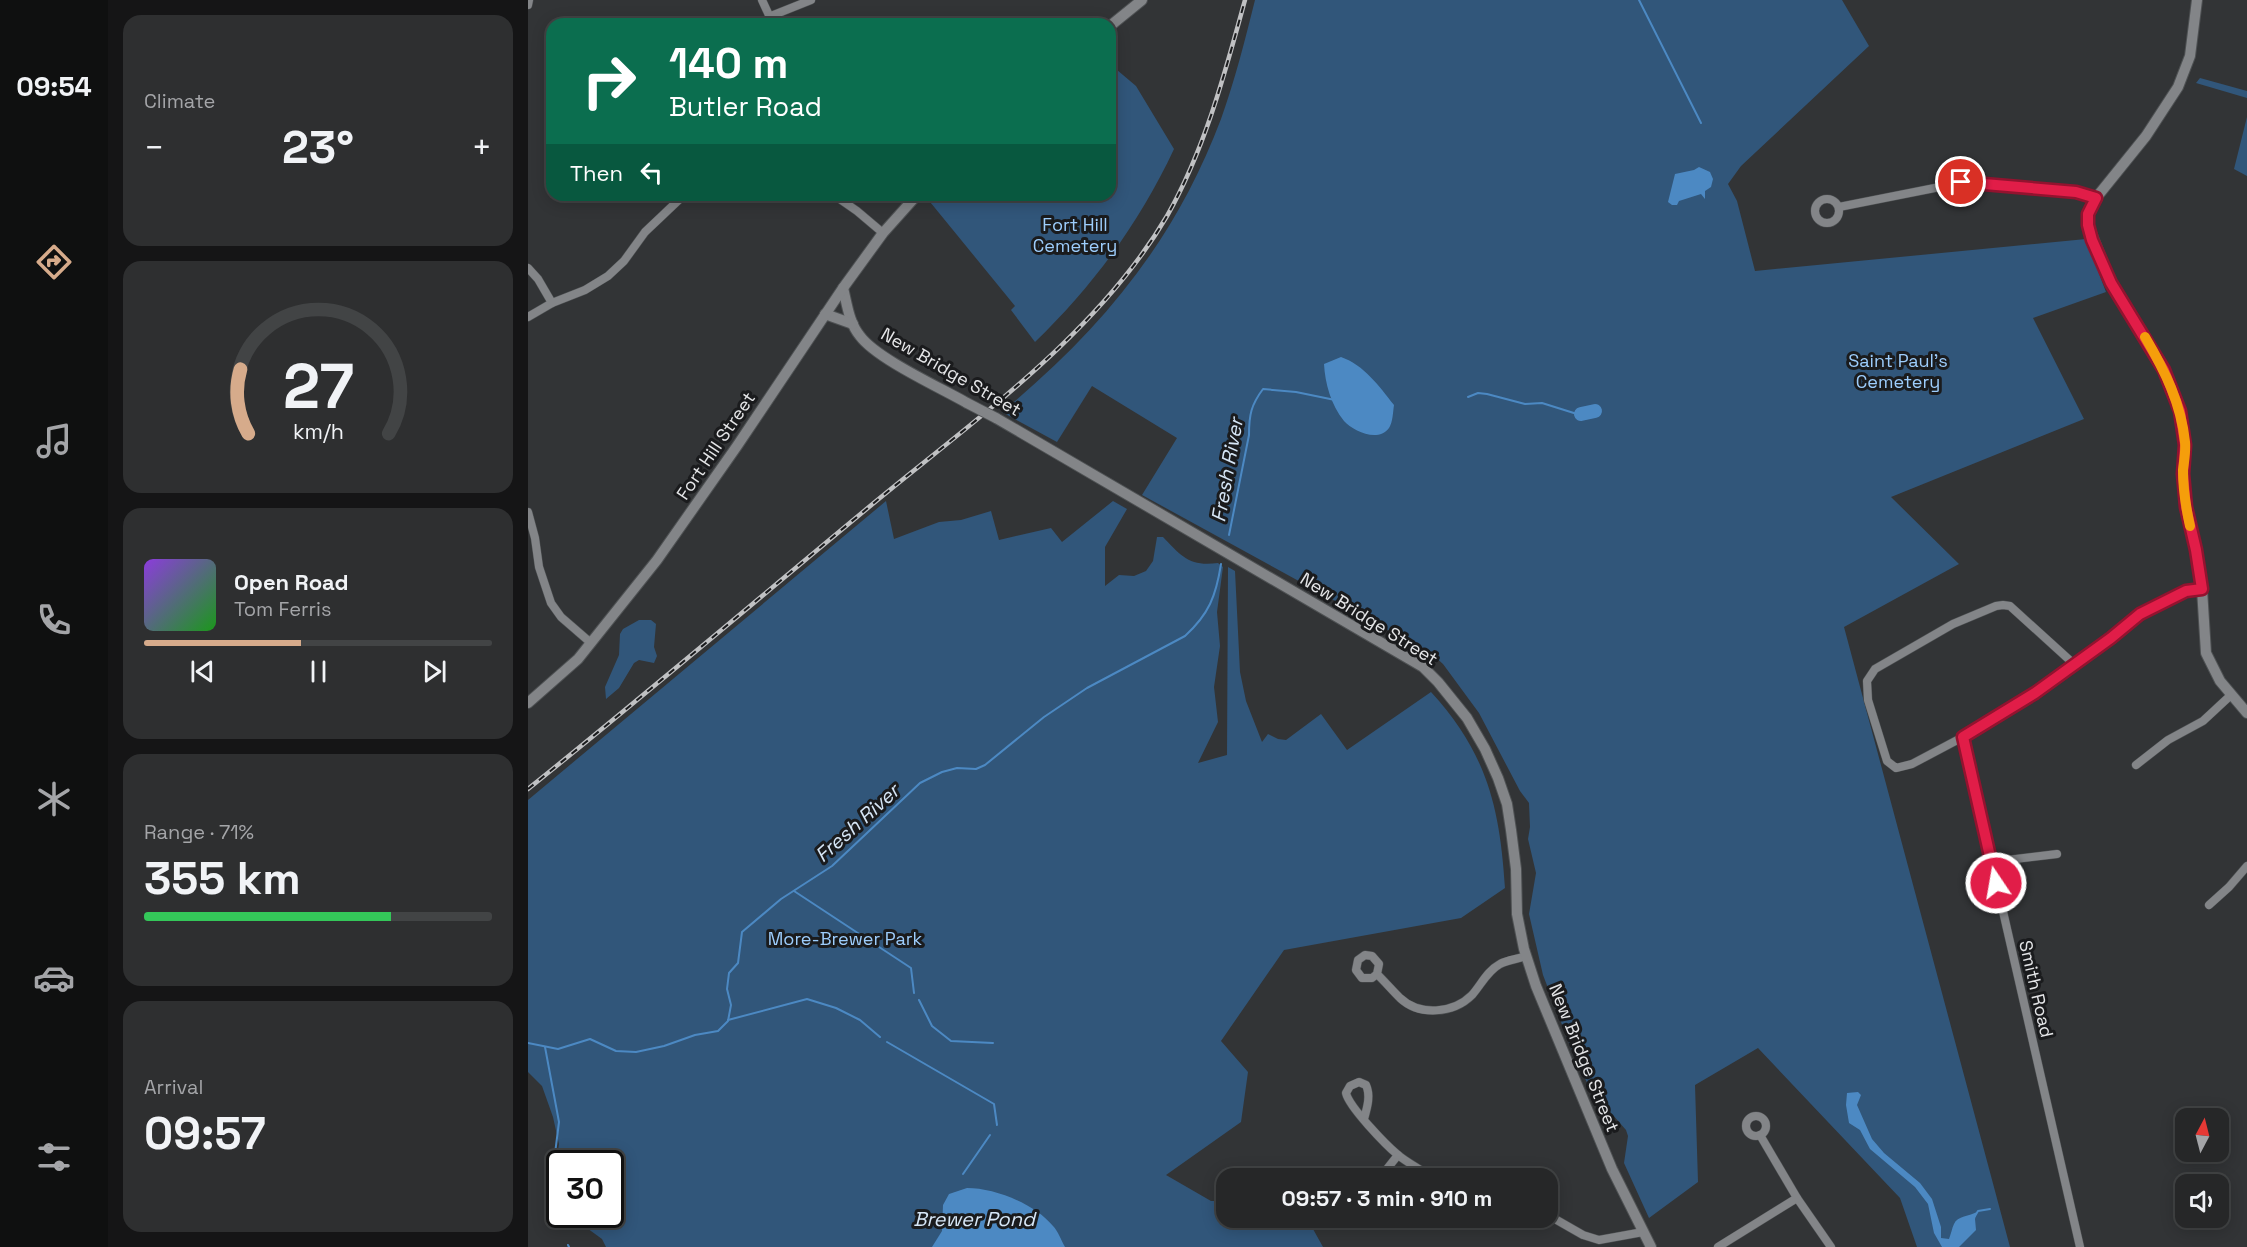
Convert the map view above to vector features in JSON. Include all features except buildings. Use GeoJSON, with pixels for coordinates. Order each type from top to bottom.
{"type":"FeatureCollection","features":[{"type":"Feature","properties":{"kind":"street"},"geometry":{"type":"LineString","coordinates":[[528,5],[529,0]]}},
{"type":"Feature","properties":{"kind":"street"},"geometry":{"type":"LineString","coordinates":[[762,0],[771,18]]}},
{"type":"Feature","properties":{"kind":"street"},"geometry":{"type":"LineString","coordinates":[[776,18],[811,0]]}},
{"type":"Feature","properties":{"kind":"street"},"geometry":{"type":"LineString","coordinates":[[1116,21],[1142,0]]}},
{"type":"Feature","properties":{"kind":"street"},"geometry":{"type":"LineString","coordinates":[[2197,0],[2190,56],[2178,87],[2146,136],[2096,198],[2088,214],[2088,225],[2092,240],[2111,283],[2164,370],[2180,411],[2185,445],[2183,474],[2186,507],[2202,589],[2206,653],[2215,674],[2247,713]]}},
{"type":"Feature","properties":{"kind":"street"},"geometry":{"type":"LineString","coordinates":[[1839,207],[1965,182],[2076,192],[2096,198]]}},
{"type":"Feature","properties":{"kind":"street"},"geometry":{"type":"LineString","coordinates":[[528,317],[552,303],[585,290],[608,276],[624,261],[645,232],[678,201]]}},
{"type":"Feature","properties":{"kind":"street"},"geometry":{"type":"LineString","coordinates":[[843,201],[883,233]]}},
{"type":"Feature","properties":{"kind":"street","name":"Fort Hill Street"},"geometry":{"type":"LineString","coordinates":[[528,703],[561,675],[591,643],[685,522],[843,288],[883,233],[912,201]]}},
{"type":"Feature","properties":{"kind":"street"},"geometry":{"type":"LineString","coordinates":[[528,268],[538,279],[552,303]]}},
{"type":"Feature","properties":{"kind":"street","name":"New Bridge Street"},"geometry":{"type":"LineString","coordinates":[[843,288],[853,324],[861,337],[887,358],[996,418],[1388,646],[1423,667],[1438,682],[1467,718],[1481,740],[1507,804],[1516,869],[1517,914],[1526,956],[1554,1031],[1612,1169],[1651,1247]]}},
{"type":"Feature","properties":{"kind":"street","name":"New Bridge Street"},"geometry":{"type":"LineString","coordinates":[[825,314],[853,324]]}},
{"type":"Feature","properties":{"kind":"street"},"geometry":{"type":"LineString","coordinates":[[528,512],[539,567],[551,603],[561,616],[591,643]]}},
{"type":"Feature","properties":{"kind":"street"},"geometry":{"type":"LineString","coordinates":[[2075,665],[2010,606],[2003,604],[1953,624],[1875,669],[1867,681],[1868,700],[1887,761],[1896,768],[1912,764],[1963,737],[2035,693],[2075,665],[2140,614],[2186,591],[2202,589]]}},
{"type":"Feature","properties":{"kind":"street"},"geometry":{"type":"LineString","coordinates":[[2136,765],[2168,740],[2203,721],[2231,695]]}},
{"type":"Feature","properties":{"kind":"street","name":"Smith Road"},"geometry":{"type":"LineString","coordinates":[[1963,737],[2080,1247]]}},
{"type":"Feature","properties":{"kind":"street"},"geometry":{"type":"LineString","coordinates":[[1991,862],[2057,854]]}},
{"type":"Feature","properties":{"kind":"street"},"geometry":{"type":"LineString","coordinates":[[2209,905],[2247,866]]}},
{"type":"Feature","properties":{"kind":"street"},"geometry":{"type":"LineString","coordinates":[[1377,974],[1400,999],[1412,1006],[1438,1010],[1448,1009],[1467,999],[1493,969],[1502,963],[1526,956]]}},
{"type":"Feature","properties":{"kind":"street"},"geometry":{"type":"LineString","coordinates":[[1364,1119],[1398,1155],[1418,1168]]}},
{"type":"Feature","properties":{"kind":"street"},"geometry":{"type":"LineString","coordinates":[[1760,1135],[1797,1198],[1831,1247]]}},
{"type":"Feature","properties":{"kind":"street"},"geometry":{"type":"LineString","coordinates":[[1388,1168],[1398,1155]]}},
{"type":"Feature","properties":{"kind":"street"},"geometry":{"type":"LineString","coordinates":[[1718,1247],[1797,1198]]}},
{"type":"Feature","properties":{"kind":"street"},"geometry":{"type":"LineString","coordinates":[[1558,1221],[1583,1236],[1599,1240],[1642,1232]]}},
{"type":"Feature","properties":{"kind":"green space","name":"Saint Paul's Cemetery"},"geometry":{"type":"Polygon","coordinates":[[[1255,0],[1842,0],[1869,46],[1741,166],[1728,184],[1737,201],[1755,271],[2086,239],[2106,292],[2033,318],[2084,419],[1891,497],[1959,564],[1844,627],[2010,1247],[1917,1247],[1900,1198],[1758,1048],[1695,1085],[1698,1182],[1649,1218],[1624,1163],[1628,1136],[1626,1130],[1590,1089],[1571,1048],[1543,975],[1529,914],[1536,873],[1528,839],[1529,803],[1520,791],[1479,713],[1443,664],[1432,654],[1142,495],[1177,438],[1092,386],[1057,442],[1002,412],[1038,381],[1103,315],[1158,243],[1181,205],[1221,119],[1255,0]]]}},
{"type":"Feature","properties":{"kind":"green space","name":"Fort Hill Cemetery"},"geometry":{"type":"Polygon","coordinates":[[[1116,69],[1136,86],[1174,149],[1146,202],[1114,252],[1096,276],[1035,342],[1011,310],[1015,306],[929,201],[1116,201],[1116,69]]]}},
{"type":"Feature","properties":{"kind":"green space"},"geometry":{"type":"Polygon","coordinates":[[[2200,78],[2247,91],[2247,98],[2196,83],[2200,78]]]}},
{"type":"Feature","properties":{"kind":"green space"},"geometry":{"type":"Polygon","coordinates":[[[2247,117],[2247,176],[2234,169],[2247,117]]]}},
{"type":"Feature","properties":{"kind":"green space","name":"More-Brewer Park"},"geometry":{"type":"Polygon","coordinates":[[[886,501],[894,539],[939,522],[961,520],[991,511],[999,540],[1051,528],[1062,542],[1113,501],[1127,509],[1105,547],[1105,586],[1119,575],[1134,576],[1146,571],[1153,561],[1157,537],[1163,537],[1181,555],[1193,562],[1218,563],[1223,567],[1217,612],[1220,646],[1214,687],[1218,722],[1198,763],[1227,755],[1228,567],[1235,571],[1240,672],[1246,701],[1262,742],[1268,734],[1286,740],[1321,714],[1347,750],[1431,692],[1465,737],[1478,760],[1487,783],[1499,832],[1505,888],[1461,918],[1284,950],[1221,1041],[1248,1072],[1241,1122],[1166,1175],[1211,1201],[1216,1201],[1216,1228],[1313,1228],[1323,1247],[606,1247],[602,1239],[587,1228],[624,1228],[624,1150],[558,1150],[553,1117],[542,1086],[528,1072],[528,800],[886,501]]]}},
{"type":"Feature","properties":{"kind":"green space"},"geometry":{"type":"Polygon","coordinates":[[[639,620],[651,620],[656,624],[654,647],[657,656],[654,663],[639,660],[634,663],[619,688],[606,699],[605,687],[619,655],[620,634],[623,629],[639,620]]]}},
{"type":"Feature","properties":{"kind":"water"},"geometry":{"type":"Polygon","coordinates":[[[1699,167],[1710,172],[1713,179],[1711,187],[1705,191],[1705,199],[1701,194],[1679,201],[1677,205],[1668,202],[1675,174],[1699,167]]]}},
{"type":"Feature","properties":{"kind":"water"},"geometry":{"type":"Polygon","coordinates":[[[1341,357],[1364,371],[1394,405],[1389,428],[1379,435],[1366,434],[1353,428],[1344,421],[1332,401],[1324,364],[1341,357]]]}},
{"type":"Feature","properties":{"kind":"water"},"geometry":{"type":"Polygon","coordinates":[[[1858,1092],[1861,1095],[1857,1105],[1872,1139],[1884,1153],[1920,1183],[1932,1199],[1941,1227],[1941,1238],[1949,1239],[1956,1221],[1977,1212],[1976,1230],[1959,1247],[1942,1247],[1934,1233],[1928,1204],[1915,1187],[1870,1149],[1860,1130],[1849,1123],[1847,1093],[1858,1092]]]}},
{"type":"Feature","properties":{"kind":"water","name":"Brewer Pond"},"geometry":{"type":"Polygon","coordinates":[[[967,1188],[1002,1194],[1025,1204],[1053,1226],[1065,1247],[932,1247],[942,1231],[943,1205],[949,1194],[967,1188]]]}},
{"type":"Feature","properties":{"kind":"waterway"},"geometry":{"type":"LineString","coordinates":[[1639,0],[1701,123]]}},
{"type":"Feature","properties":{"kind":"waterway","name":"Fresh River"},"geometry":{"type":"LineString","coordinates":[[1229,535],[1252,410],[1263,389],[1296,392],[1335,400]]}},
{"type":"Feature","properties":{"kind":"waterway"},"geometry":{"type":"LineString","coordinates":[[1468,397],[1478,393],[1487,394],[1525,404],[1542,403],[1577,414]]}},
{"type":"Feature","properties":{"kind":"waterway"},"geometry":{"type":"LineString","coordinates":[[1581,414],[1595,411]]}},
{"type":"Feature","properties":{"kind":"waterway","name":"Fresh River"},"geometry":{"type":"LineString","coordinates":[[528,1043],[558,1049],[590,1039],[616,1051],[636,1052],[664,1046],[695,1035],[718,1031],[728,1021],[731,1005],[727,989],[729,973],[738,963],[742,932],[781,899],[832,866],[920,783],[942,772],[957,768],[976,769],[985,765],[1044,717],[1087,688],[1185,636],[1206,612],[1217,586],[1221,564]]}},
{"type":"Feature","properties":{"kind":"waterway"},"geometry":{"type":"LineString","coordinates":[[794,891],[911,968],[914,993]]}},
{"type":"Feature","properties":{"kind":"waterway"},"geometry":{"type":"LineString","coordinates":[[728,1020],[807,999],[836,1008],[860,1020],[880,1037]]}},
{"type":"Feature","properties":{"kind":"waterway"},"geometry":{"type":"LineString","coordinates":[[919,1000],[932,1026],[951,1041],[993,1043]]}},
{"type":"Feature","properties":{"kind":"waterway"},"geometry":{"type":"LineString","coordinates":[[887,1042],[994,1104],[997,1125]]}},
{"type":"Feature","properties":{"kind":"waterway"},"geometry":{"type":"LineString","coordinates":[[545,1047],[559,1122],[549,1201],[567,1229]]}},
{"type":"Feature","properties":{"kind":"waterway"},"geometry":{"type":"LineString","coordinates":[[963,1174],[990,1135]]}},
{"type":"Feature","properties":{"kind":"waterway"},"geometry":{"type":"LineString","coordinates":[[1975,1216],[1978,1211],[1990,1209]]}},
{"type":"Feature","properties":{"kind":"railway"},"geometry":{"type":"LineString","coordinates":[[528,789],[994,405],[1034,371],[1107,298],[1139,258],[1167,216],[1180,190],[1213,110],[1245,0]]}},
{"type":"Feature","properties":{"kind":"slow traffic"},"geometry":{"type":"LineString","coordinates":[[2145,337],[2164,370],[2180,411],[2185,445],[2183,474],[2190,526]]}},
{"type":"Feature","properties":{"kind":"route"},"geometry":{"type":"LineString","coordinates":[[1961,182],[2054,189],[2085,193],[2096,198],[2088,214],[2092,240],[2111,283],[2164,370],[2180,411],[2185,445],[2183,474],[2186,507],[2202,589],[2186,591],[2140,614],[2035,693],[1963,737],[1996,883]]}}]}
